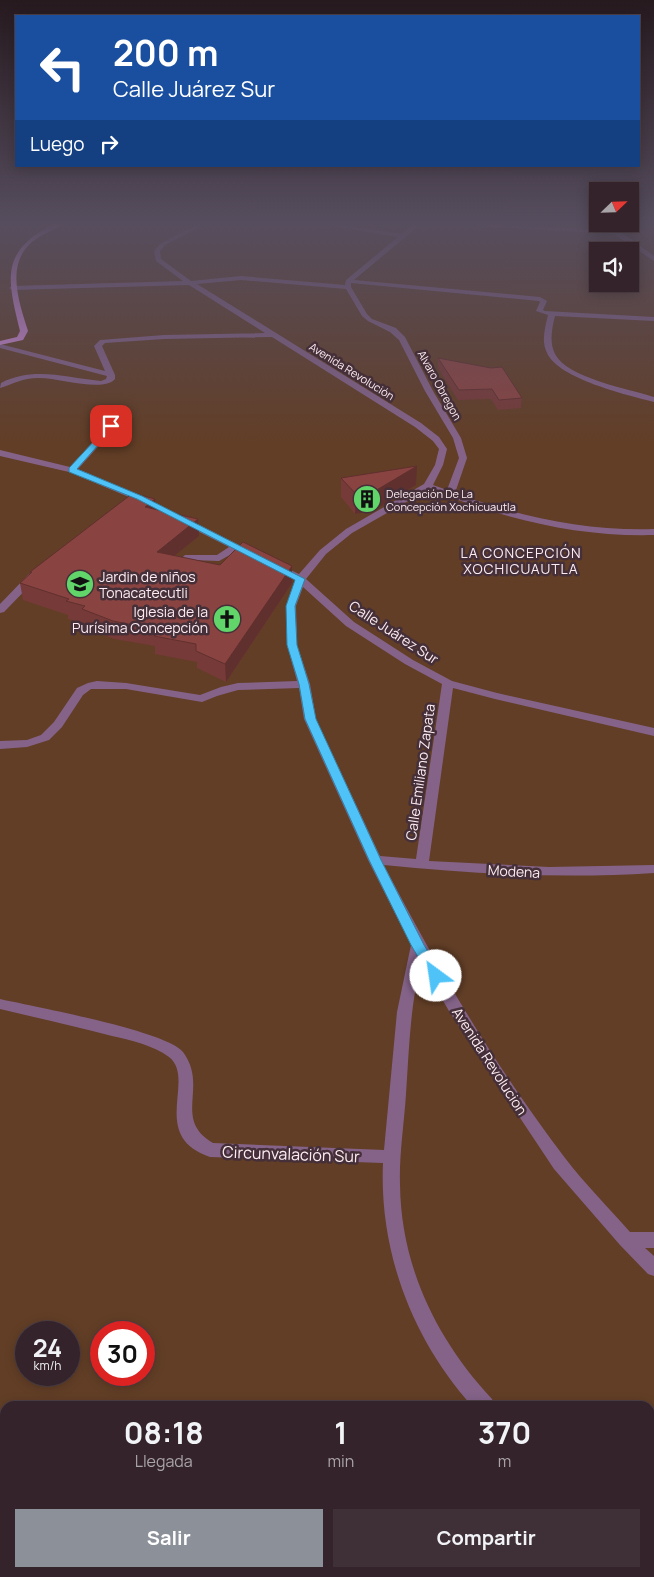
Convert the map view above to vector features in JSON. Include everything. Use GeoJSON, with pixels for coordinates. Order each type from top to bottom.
{"type":"FeatureCollection","features":[{"type":"Feature","properties":{"kind":"main road"},"geometry":{"type":"LineString","coordinates":[[0,345],[20,338],[24,331],[15,298]]}},
{"type":"Feature","properties":{"kind":"street","name":"Avenida Revolución"},"geometry":{"type":"LineString","coordinates":[[213,298],[436,439],[443,449],[439,465],[428,486]]}},
{"type":"Feature","properties":{"kind":"street","name":"Alvaro Obregon"},"geometry":{"type":"LineString","coordinates":[[355,298],[364,315],[370,320],[393,330],[402,339],[429,391],[457,438],[464,458],[450,494]]}},
{"type":"Feature","properties":{"kind":"street"},"geometry":{"type":"LineString","coordinates":[[522,298],[544,301],[539,311],[552,314],[654,319]]}},
{"type":"Feature","properties":{"kind":"street"},"geometry":{"type":"LineString","coordinates":[[552,314],[548,326],[547,341],[555,362],[576,376],[654,400]]}},
{"type":"Feature","properties":{"kind":"street"},"geometry":{"type":"LineString","coordinates":[[0,386],[19,378],[38,375],[102,383],[109,382],[112,379],[111,375],[98,345],[105,341],[127,338],[273,335]]}},
{"type":"Feature","properties":{"kind":"street"},"geometry":{"type":"LineString","coordinates":[[0,345],[111,375]]}},
{"type":"Feature","properties":{"kind":"street"},"geometry":{"type":"LineString","coordinates":[[72,470],[125,412]]}},
{"type":"Feature","properties":{"kind":"street","name":"Calle Juárez Sur"},"geometry":{"type":"LineString","coordinates":[[0,453],[72,470],[237,547],[300,579],[350,624],[409,662],[448,682],[487,694],[654,732]]}},
{"type":"Feature","properties":{"kind":"street"},"geometry":{"type":"LineString","coordinates":[[428,486],[478,506],[579,530],[632,534],[654,532]]}},
{"type":"Feature","properties":{"kind":"street","name":"Avenida Revolucion"},"geometry":{"type":"LineString","coordinates":[[428,486],[349,531],[324,552],[300,579],[290,606],[292,645],[304,684],[310,719],[375,860],[418,945],[502,1080],[560,1164],[626,1240],[654,1268]]}},
{"type":"Feature","properties":{"kind":"street"},"geometry":{"type":"LineString","coordinates":[[176,569],[188,557],[219,558],[237,547]]}},
{"type":"Feature","properties":{"kind":"street"},"geometry":{"type":"LineString","coordinates":[[0,610],[41,568]]}},
{"type":"Feature","properties":{"kind":"street","name":"Calle Emiliano Zapata"},"geometry":{"type":"LineString","coordinates":[[422,865],[448,682]]}},
{"type":"Feature","properties":{"kind":"street"},"geometry":{"type":"LineString","coordinates":[[0,745],[30,743],[46,737],[58,727],[81,691],[91,685],[112,684],[202,699],[213,693],[229,689],[304,684]]}},
{"type":"Feature","properties":{"kind":"street","name":"Modena"},"geometry":{"type":"LineString","coordinates":[[375,860],[422,865],[560,873],[654,869]]}},
{"type":"Feature","properties":{"kind":"street"},"geometry":{"type":"LineString","coordinates":[[418,945],[406,999],[393,1157],[392,1200],[398,1246],[409,1285],[425,1326],[448,1362],[481,1401]]}},
{"type":"Feature","properties":{"kind":"street","name":"Circunvalación Sur"},"geometry":{"type":"LineString","coordinates":[[0,1004],[141,1038],[166,1046],[178,1057],[185,1071],[184,1124],[193,1139],[201,1146],[210,1150],[393,1157]]}},
{"type":"Feature","properties":{"kind":"street"},"geometry":{"type":"LineString","coordinates":[[626,1240],[654,1240]]}},
{"type":"Feature","properties":{"kind":"shaded area"},"geometry":{"type":"Polygon","coordinates":[[[0,298],[654,298],[654,1401],[0,1401],[0,298]]]}},
{"type":"Feature","properties":{"kind":"building"},"geometry":{"type":"Polygon","coordinates":[[[438,358],[491,368],[502,367],[522,398],[499,400],[492,389],[459,390],[438,358]]]}},
{"type":"Feature","properties":{"kind":"building"},"geometry":{"type":"Polygon","coordinates":[[[417,466],[375,491],[356,494],[341,478],[417,466]]]}},
{"type":"Feature","properties":{"kind":"building"},"geometry":{"type":"Polygon","coordinates":[[[133,493],[155,499],[145,507],[198,519],[157,552],[220,565],[243,542],[292,566],[225,664],[196,651],[196,644],[154,636],[159,630],[113,621],[82,609],[85,606],[66,601],[69,599],[20,583],[32,572],[30,572],[133,493]]]}},
{"type":"Feature","properties":{"kind":"place","name":"Delegación De La Concepción Xochicuautla"},"geometry":{"type":"Point","coordinates":[367,499]}},
{"type":"Feature","properties":{"kind":"place","name":"Jardin de niños Tonacatecutli"},"geometry":{"type":"Point","coordinates":[80,584]}},
{"type":"Feature","properties":{"kind":"place","name":"Iglesia de la Purísima Concepción"},"geometry":{"type":"Point","coordinates":[227,619]}},
{"type":"Feature","properties":{"kind":"district","name":"LA CONCEPCIÓN XOCHICUAUTLA"},"geometry":{"type":"Point","coordinates":[521,560]}},
{"type":"Feature","properties":{"kind":"route"},"geometry":{"type":"LineString","coordinates":[[111,426],[72,470],[140,498],[300,579],[290,606],[292,645],[304,684],[310,719],[375,860],[418,945],[436,976]]}}]}
